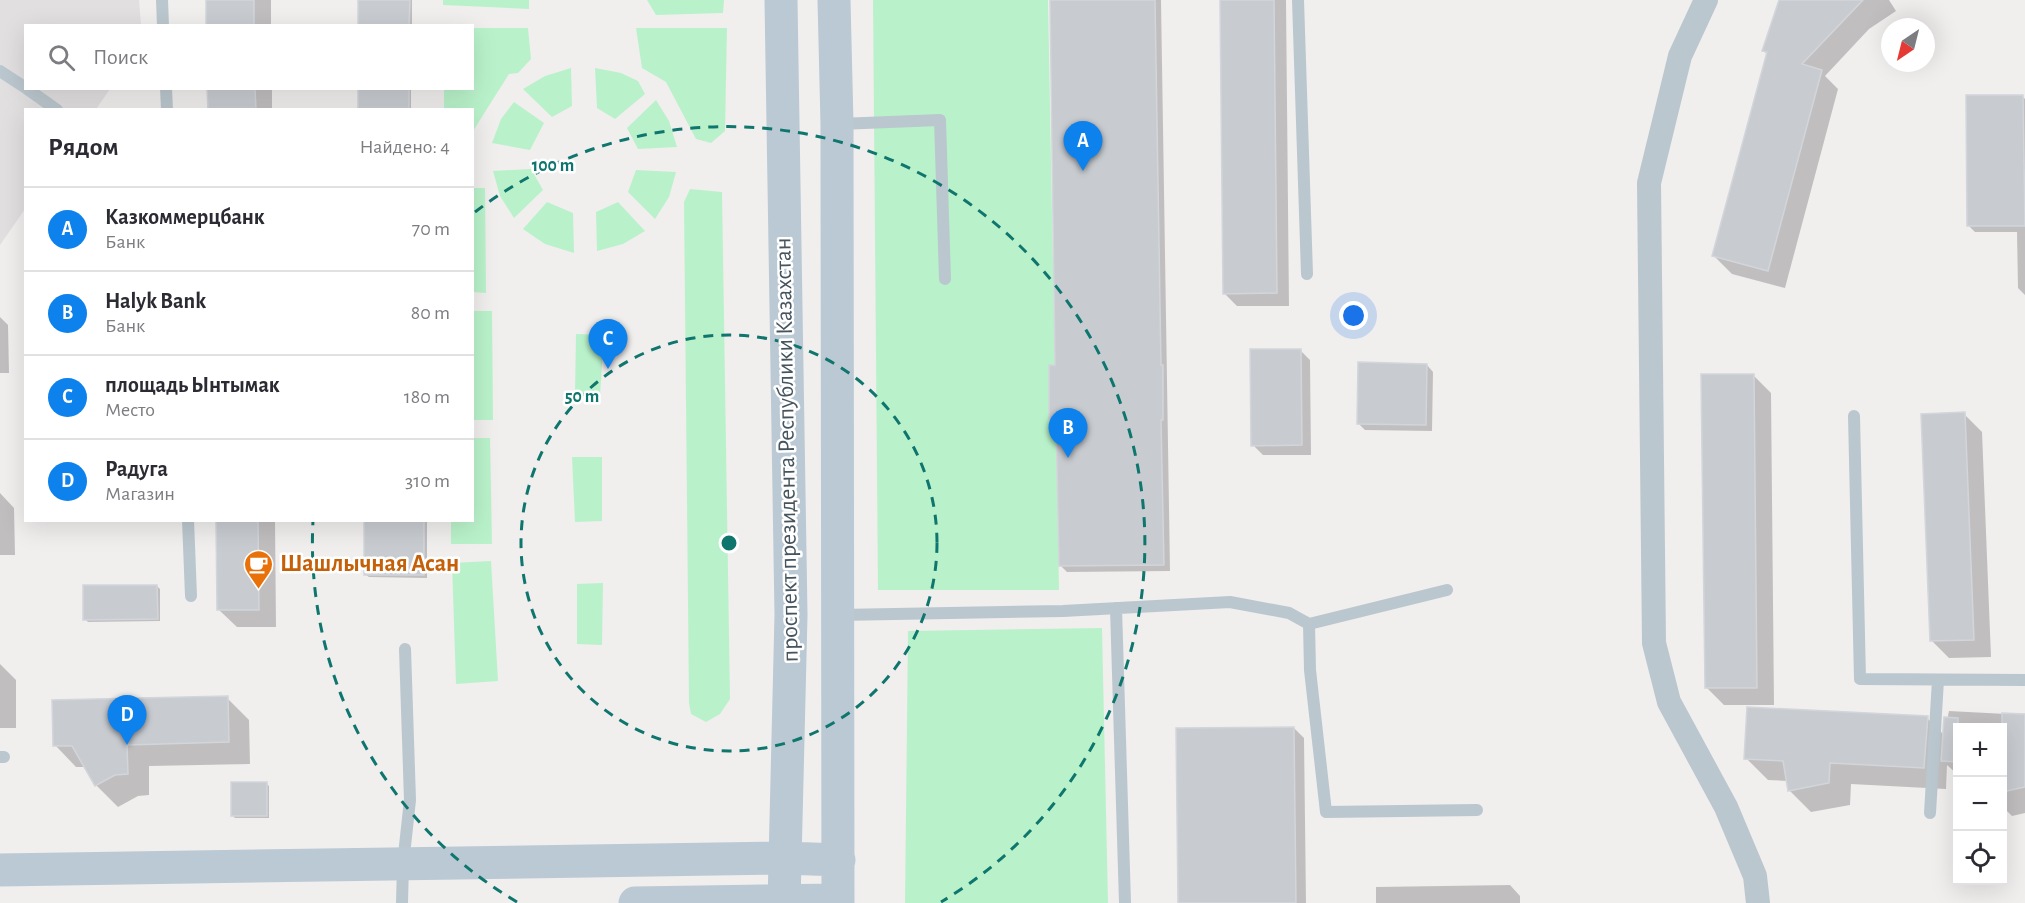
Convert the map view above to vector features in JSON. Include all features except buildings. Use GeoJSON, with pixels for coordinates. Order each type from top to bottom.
{"type":"FeatureCollection","features":[{"type":"Feature","properties":{"kind":"main road","name":"проспект президента Республики Казахстан"},"geometry":{"type":"LineString","coordinates":[[781,0],[790,615],[784,901]]}},
{"type":"Feature","properties":{"kind":"main road"},"geometry":{"type":"LineString","coordinates":[[635,903],[838,901],[837,124],[834,0]]}},
{"type":"Feature","properties":{"kind":"main road"},"geometry":{"type":"LineString","coordinates":[[790,615],[838,615]]}},
{"type":"Feature","properties":{"kind":"main road"},"geometry":{"type":"LineString","coordinates":[[0,870],[785,858],[839,860]]}},
{"type":"Feature","properties":{"kind":"street"},"geometry":{"type":"LineString","coordinates":[[1706,0],[1680,56],[1649,183],[1654,643],[1669,702],[1726,807],[1755,876],[1758,903]]}},
{"type":"Feature","properties":{"kind":"lane"},"geometry":{"type":"LineString","coordinates":[[162,0],[163,24]]}},
{"type":"Feature","properties":{"kind":"lane"},"geometry":{"type":"LineString","coordinates":[[1298,0],[1307,274]]}},
{"type":"Feature","properties":{"kind":"lane"},"geometry":{"type":"LineString","coordinates":[[0,71],[24,87]]}},
{"type":"Feature","properties":{"kind":"lane"},"geometry":{"type":"LineString","coordinates":[[29,90],[54,108]]}},
{"type":"Feature","properties":{"kind":"lane"},"geometry":{"type":"LineString","coordinates":[[166,90],[167,108]]}},
{"type":"Feature","properties":{"kind":"lane"},"geometry":{"type":"LineString","coordinates":[[837,124],[940,120],[945,279]]}},
{"type":"Feature","properties":{"kind":"lane"},"geometry":{"type":"LineString","coordinates":[[1854,416],[1860,679],[2025,680]]}},
{"type":"Feature","properties":{"kind":"lane"},"geometry":{"type":"LineString","coordinates":[[188,522],[191,596]]}},
{"type":"Feature","properties":{"kind":"lane"},"geometry":{"type":"LineString","coordinates":[[838,615],[1063,611],[1230,602],[1289,613],[1309,624],[1447,590]]}},
{"type":"Feature","properties":{"kind":"lane"},"geometry":{"type":"LineString","coordinates":[[1116,608],[1125,903]]}},
{"type":"Feature","properties":{"kind":"lane"},"geometry":{"type":"LineString","coordinates":[[1309,624],[1310,670],[1326,812],[1477,810]]}},
{"type":"Feature","properties":{"kind":"lane"},"geometry":{"type":"LineString","coordinates":[[402,903],[403,864],[410,800],[405,649]]}},
{"type":"Feature","properties":{"kind":"lane"},"geometry":{"type":"LineString","coordinates":[[1930,813],[1938,680]]}},
{"type":"Feature","properties":{"kind":"shaded area"},"geometry":{"type":"Polygon","coordinates":[[[0,0],[139,0],[141,24],[24,24],[24,90],[109,90],[97,108],[24,108],[24,210],[0,245],[0,0]]]}},
{"type":"Feature","properties":{"kind":"green space"},"geometry":{"type":"Polygon","coordinates":[[[443,0],[529,0],[529,9],[443,5],[443,0]]]}},
{"type":"Feature","properties":{"kind":"green space"},"geometry":{"type":"Polygon","coordinates":[[[647,0],[724,0],[723,13],[656,15],[647,0]]]}},
{"type":"Feature","properties":{"kind":"green space"},"geometry":{"type":"Polygon","coordinates":[[[873,0],[1048,0],[1059,590],[878,590],[873,0]]]}},
{"type":"Feature","properties":{"kind":"green space"},"geometry":{"type":"Polygon","coordinates":[[[474,28],[528,28],[531,59],[518,73],[509,74],[474,129],[474,108],[444,108],[444,90],[474,90],[474,28]]]}},
{"type":"Feature","properties":{"kind":"green space"},"geometry":{"type":"Polygon","coordinates":[[[636,28],[727,28],[725,131],[711,143],[696,139],[666,82],[642,68],[636,28]]]}},
{"type":"Feature","properties":{"kind":"green space"},"geometry":{"type":"Polygon","coordinates":[[[571,68],[572,106],[552,117],[523,89],[545,76],[571,68]]]}},
{"type":"Feature","properties":{"kind":"green space"},"geometry":{"type":"Polygon","coordinates":[[[595,68],[621,73],[638,81],[645,94],[615,119],[597,108],[595,68]]]}},
{"type":"Feature","properties":{"kind":"green space"},"geometry":{"type":"Polygon","coordinates":[[[656,100],[669,121],[677,147],[638,149],[627,128],[656,100]]]}},
{"type":"Feature","properties":{"kind":"green space"},"geometry":{"type":"Polygon","coordinates":[[[514,102],[544,123],[530,150],[492,143],[501,119],[514,102]]]}},
{"type":"Feature","properties":{"kind":"green space"},"geometry":{"type":"Polygon","coordinates":[[[531,169],[543,190],[514,218],[500,196],[493,171],[531,169]]]}},
{"type":"Feature","properties":{"kind":"green space"},"geometry":{"type":"Polygon","coordinates":[[[636,170],[676,172],[669,197],[655,219],[628,192],[636,170]]]}},
{"type":"Feature","properties":{"kind":"green space"},"geometry":{"type":"Polygon","coordinates":[[[474,188],[485,188],[486,293],[474,292],[474,188]]]}},
{"type":"Feature","properties":{"kind":"green space"},"geometry":{"type":"Polygon","coordinates":[[[690,189],[722,192],[730,699],[720,714],[706,722],[691,714],[689,703],[684,202],[690,189]]]}},
{"type":"Feature","properties":{"kind":"green space"},"geometry":{"type":"Polygon","coordinates":[[[547,202],[573,213],[574,253],[545,244],[523,229],[547,202]]]}},
{"type":"Feature","properties":{"kind":"green space"},"geometry":{"type":"Polygon","coordinates":[[[618,202],[645,231],[623,244],[597,251],[596,212],[618,202]]]}},
{"type":"Feature","properties":{"kind":"green space"},"geometry":{"type":"Polygon","coordinates":[[[474,311],[492,311],[493,420],[474,420],[474,311]]]}},
{"type":"Feature","properties":{"kind":"green space"},"geometry":{"type":"Polygon","coordinates":[[[576,334],[604,335],[600,395],[575,394],[576,334]]]}},
{"type":"Feature","properties":{"kind":"green space"},"geometry":{"type":"Polygon","coordinates":[[[474,438],[490,438],[492,544],[451,544],[451,522],[474,522],[474,438]]]}},
{"type":"Feature","properties":{"kind":"green space"},"geometry":{"type":"Polygon","coordinates":[[[572,457],[602,457],[602,521],[575,522],[572,457]]]}},
{"type":"Feature","properties":{"kind":"green space"},"geometry":{"type":"Polygon","coordinates":[[[491,561],[498,681],[456,684],[452,563],[491,561]]]}},
{"type":"Feature","properties":{"kind":"green space"},"geometry":{"type":"Polygon","coordinates":[[[603,583],[602,645],[577,644],[577,584],[603,583]]]}},
{"type":"Feature","properties":{"kind":"green space"},"geometry":{"type":"Polygon","coordinates":[[[1102,628],[1108,903],[905,903],[908,631],[1102,628]]]}},
{"type":"Feature","properties":{"kind":"place","name":"Казкоммерцбанк"},"geometry":{"type":"Point","coordinates":[1083,171]}},
{"type":"Feature","properties":{"kind":"place","name":"площадь Ынтымак"},"geometry":{"type":"Point","coordinates":[608,369]}},
{"type":"Feature","properties":{"kind":"place","name":"Halyk Bank"},"geometry":{"type":"Point","coordinates":[1068,458]}},
{"type":"Feature","properties":{"kind":"place","name":"Шашлычная Асан"},"geometry":{"type":"Point","coordinates":[259,590]}},
{"type":"Feature","properties":{"kind":"place","name":"Радуга"},"geometry":{"type":"Point","coordinates":[127,745]}}]}
